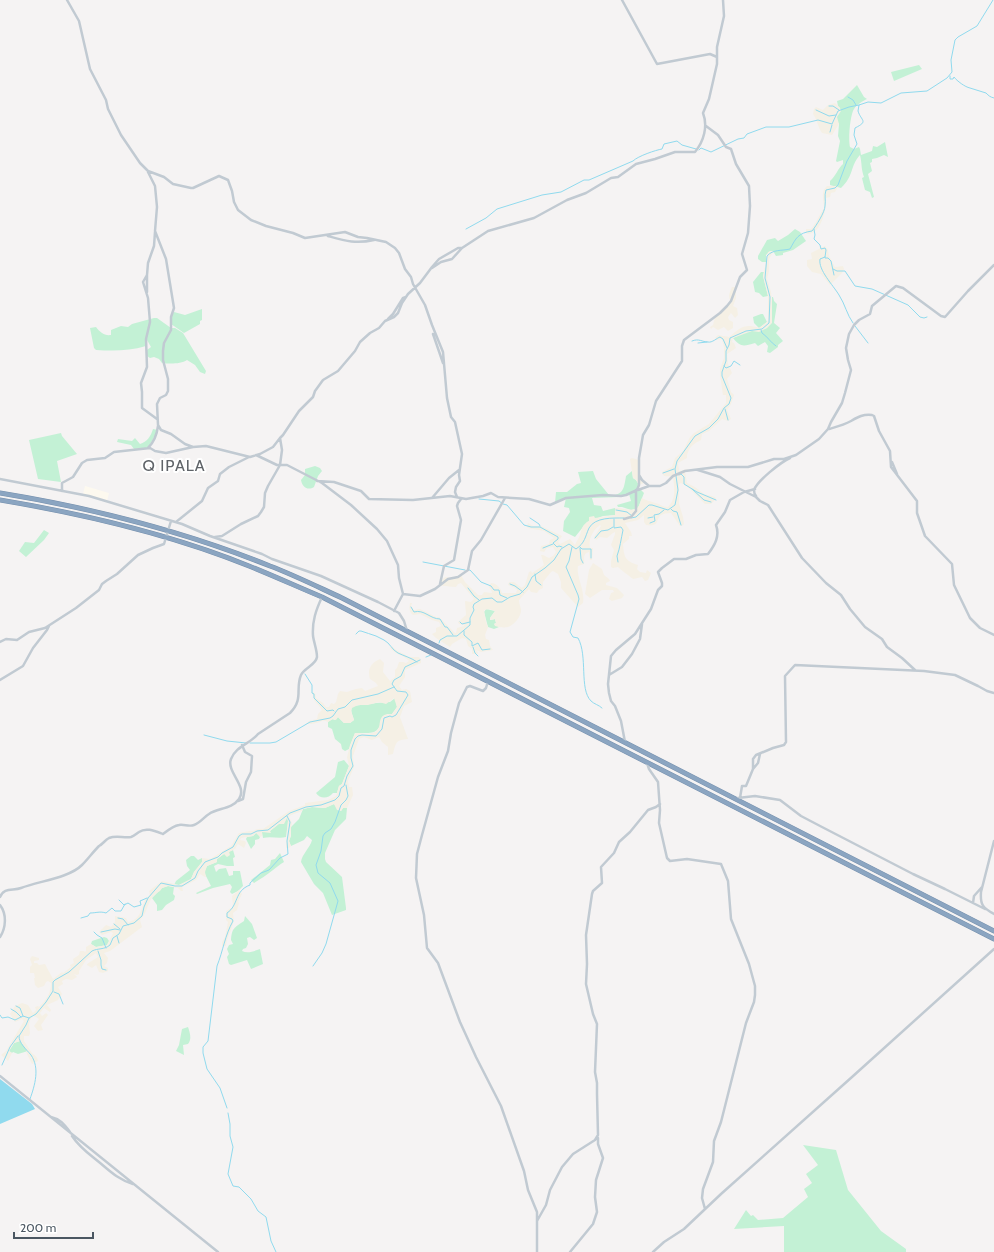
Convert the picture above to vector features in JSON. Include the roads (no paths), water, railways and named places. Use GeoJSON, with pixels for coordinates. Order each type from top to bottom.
{"type":"FeatureCollection","features":[{"type":"Feature","properties":{"kind":"highway"},"geometry":{"type":"LineString","coordinates":[[0,493],[125,518],[168,530],[270,566],[342,598],[737,798],[994,931]]}},
{"type":"Feature","properties":{"kind":"highway"},"geometry":{"type":"LineString","coordinates":[[0,500],[76,514],[167,538],[248,566],[322,597],[994,939]]}},
{"type":"Feature","properties":{"kind":"street"},"geometry":{"type":"LineString","coordinates":[[67,0],[79,21],[90,68],[106,100],[108,109],[121,135],[134,155],[148,171],[155,186],[157,206],[154,246],[148,263],[147,275],[150,322],[146,339],[147,367],[141,384],[141,404],[143,410],[157,419]]}},
{"type":"Feature","properties":{"kind":"street"},"geometry":{"type":"LineString","coordinates":[[622,0],[657,64],[710,54],[717,58]]}},
{"type":"Feature","properties":{"kind":"street"},"geometry":{"type":"LineString","coordinates":[[430,270],[442,262],[454,257],[462,248],[488,231],[534,218],[567,200],[586,193],[611,178],[618,177],[636,164],[675,152],[696,152],[705,133],[702,113],[709,99],[712,87],[717,58],[717,47],[724,16],[723,0]]}},
{"type":"Feature","properties":{"kind":"street"},"geometry":{"type":"LineString","coordinates":[[624,519],[631,517],[636,511],[637,490],[639,488],[639,458],[643,435],[649,425],[656,401],[682,361],[682,346],[684,340],[727,306],[731,301],[740,277],[747,270],[742,254],[748,233],[750,206],[749,186],[736,164],[731,149],[726,147],[718,135],[705,126]]}},
{"type":"Feature","properties":{"kind":"street"},"geometry":{"type":"LineString","coordinates":[[148,171],[161,176],[173,184],[193,188],[219,176],[228,180],[234,202],[238,210],[251,220],[305,238],[328,236],[344,232],[391,245],[399,253],[405,265],[405,269],[425,305],[443,352],[446,398],[451,417],[455,422],[462,454],[460,481],[455,492],[457,497]]}},
{"type":"Feature","properties":{"kind":"street"},"geometry":{"type":"LineString","coordinates":[[148,448],[157,435],[157,404],[160,398],[166,395],[168,391],[168,379],[163,360],[163,351],[164,343],[171,330],[174,308],[166,259],[155,231]]}},
{"type":"Feature","properties":{"kind":"street"},"geometry":{"type":"LineString","coordinates":[[328,236],[361,243],[377,240]]}},
{"type":"Feature","properties":{"kind":"street"},"geometry":{"type":"LineString","coordinates":[[176,522],[202,501],[208,488],[218,481],[220,474],[229,467],[273,447],[299,412],[314,397],[315,391],[323,380],[338,371],[355,351],[360,342],[393,314],[403,298],[416,288],[440,259],[458,248],[462,248]]}},
{"type":"Feature","properties":{"kind":"street"},"geometry":{"type":"LineString","coordinates":[[828,429],[830,422],[842,403],[851,370],[846,348],[849,334],[854,324],[870,314],[872,306],[896,286],[903,288],[941,316],[945,317],[994,265]]}},
{"type":"Feature","properties":{"kind":"street"},"geometry":{"type":"LineString","coordinates":[[385,321],[394,317],[398,313],[406,297]]}},
{"type":"Feature","properties":{"kind":"street"},"geometry":{"type":"LineString","coordinates":[[625,742],[621,721],[616,706],[611,701],[608,684],[611,656],[632,638],[651,609],[658,590],[662,586],[658,572],[674,559],[686,559],[696,555],[708,554],[717,540],[718,531],[716,525],[725,512],[730,500],[744,492],[755,489],[766,476],[784,461],[796,455],[818,439],[828,429],[851,421],[859,416],[872,415],[890,451],[892,460],[891,467],[917,501],[917,513],[925,536],[952,564],[954,585],[970,618],[980,628],[994,636]]}},
{"type":"Feature","properties":{"kind":"street"},"geometry":{"type":"LineString","coordinates":[[158,426],[185,444],[193,447]]}},
{"type":"Feature","properties":{"kind":"street"},"geometry":{"type":"LineString","coordinates":[[215,537],[222,536],[241,524],[258,516],[264,507],[265,493],[280,465],[282,450],[280,438]]}},
{"type":"Feature","properties":{"kind":"street"},"geometry":{"type":"LineString","coordinates":[[62,490],[62,483],[73,477],[84,462],[105,458],[114,452],[148,448],[166,453],[193,447],[206,446],[250,457]]}},
{"type":"Feature","properties":{"kind":"street"},"geometry":{"type":"LineString","coordinates":[[317,481],[334,482],[361,491],[369,499],[413,500],[450,496],[470,499],[491,494],[505,498],[529,499],[550,505],[566,498],[626,495],[649,486],[660,486],[677,474],[698,469],[717,467],[748,468],[766,461],[784,459],[796,455]]}},
{"type":"Feature","properties":{"kind":"street"},"geometry":{"type":"LineString","coordinates":[[256,456],[272,463],[287,465],[317,481],[351,505],[377,529],[387,541],[398,564],[399,578],[404,594],[394,611]]}},
{"type":"Feature","properties":{"kind":"street"},"geometry":{"type":"LineString","coordinates":[[432,498],[449,478],[460,468]]}},
{"type":"Feature","properties":{"kind":"street"},"geometry":{"type":"LineString","coordinates":[[698,469],[720,477],[744,492],[756,497],[771,508],[802,558],[826,583],[841,595],[865,627],[882,639],[887,647],[915,671]]}},
{"type":"Feature","properties":{"kind":"street"},"geometry":{"type":"LineString","coordinates":[[639,473],[642,480],[649,486]]}},
{"type":"Feature","properties":{"kind":"street"},"geometry":{"type":"LineString","coordinates":[[0,479],[89,496],[176,522],[321,576],[398,613],[404,621],[407,631]]}},
{"type":"Feature","properties":{"kind":"street"},"geometry":{"type":"LineString","coordinates":[[755,489],[754,492],[756,497]]}},
{"type":"Feature","properties":{"kind":"street"},"geometry":{"type":"LineString","coordinates":[[404,594],[420,596],[439,586],[448,579],[458,577],[468,570],[472,551],[481,540],[505,498]]}},
{"type":"Feature","properties":{"kind":"street"},"geometry":{"type":"LineString","coordinates":[[439,586],[442,580],[444,566],[454,560],[461,520],[457,506],[459,500],[462,499]]}},
{"type":"Feature","properties":{"kind":"street"},"geometry":{"type":"LineString","coordinates":[[0,642],[6,639],[17,640],[29,632],[45,628],[76,608],[99,590],[102,584],[138,556],[164,544],[171,521]]}},
{"type":"Feature","properties":{"kind":"street"},"geometry":{"type":"LineString","coordinates":[[236,802],[240,799],[241,789],[230,763],[233,754],[242,745],[295,708],[298,701],[300,677],[317,658],[313,635],[313,621],[322,597]]}},
{"type":"Feature","properties":{"kind":"street"},"geometry":{"type":"LineString","coordinates":[[609,675],[622,667],[632,654],[640,639],[643,621]]}},
{"type":"Feature","properties":{"kind":"street"},"geometry":{"type":"LineString","coordinates":[[0,680],[23,666],[33,648],[50,625]]}},
{"type":"Feature","properties":{"kind":"street"},"geometry":{"type":"LineString","coordinates":[[753,769],[753,759],[756,755],[784,745],[786,742],[785,676],[795,665],[800,664],[931,672],[959,676],[987,691],[994,693]]}},
{"type":"Feature","properties":{"kind":"street"},"geometry":{"type":"LineString","coordinates":[[488,681],[486,688],[483,691],[470,686],[467,687],[459,703],[448,751],[438,777],[417,854],[416,878],[424,915],[427,948],[438,963],[464,1029],[501,1106],[524,1171],[528,1190],[537,1212],[537,1252]]}},
{"type":"Feature","properties":{"kind":"street"},"geometry":{"type":"LineString","coordinates":[[0,897],[3,891],[18,889],[29,884],[58,877],[71,872],[82,865],[107,839],[132,837],[145,829],[157,831],[163,834],[177,825],[196,824],[208,814],[243,799],[246,782],[251,772],[252,756],[245,752],[242,745]]}},
{"type":"Feature","properties":{"kind":"street"},"geometry":{"type":"LineString","coordinates":[[760,753],[758,763],[753,769],[746,786],[742,786],[737,798],[756,796],[780,800],[801,816],[994,914]]}},
{"type":"Feature","properties":{"kind":"street"},"geometry":{"type":"LineString","coordinates":[[647,762],[649,769],[658,782],[660,804],[659,823],[668,860],[687,859],[718,862],[722,866],[728,881],[731,919],[745,953],[755,986],[754,1002],[746,1023],[728,1099],[714,1141],[713,1162],[703,1189],[702,1198],[705,1208]]}},
{"type":"Feature","properties":{"kind":"street"},"geometry":{"type":"LineString","coordinates":[[570,1252],[593,1224],[597,1212],[595,1197],[596,1180],[603,1158],[598,1144],[597,1083],[595,1072],[597,1024],[593,1014],[586,984],[586,935],[593,891],[602,883],[601,867],[614,853],[619,842],[630,832],[648,810],[660,804]]}},
{"type":"Feature","properties":{"kind":"street"},"geometry":{"type":"LineString","coordinates":[[985,910],[980,901],[982,887],[994,841]]}},
{"type":"Feature","properties":{"kind":"street"},"geometry":{"type":"LineString","coordinates":[[973,903],[974,896],[982,887]]}},
{"type":"Feature","properties":{"kind":"street"},"geometry":{"type":"LineString","coordinates":[[0,905],[3,909],[5,926],[0,937]]}},
{"type":"Feature","properties":{"kind":"street"},"geometry":{"type":"LineString","coordinates":[[653,1252],[664,1242],[684,1229],[705,1208],[994,948]]}},
{"type":"Feature","properties":{"kind":"street"},"geometry":{"type":"LineString","coordinates":[[0,1076],[218,1252]]}},
{"type":"Feature","properties":{"kind":"street"},"geometry":{"type":"LineString","coordinates":[[71,1134],[78,1145],[87,1154],[120,1180],[136,1185]]}},
{"type":"Feature","properties":{"kind":"street"},"geometry":{"type":"LineString","coordinates":[[537,1221],[546,1205],[550,1190],[562,1167],[573,1154],[598,1137]]}},
{"type":"Feature","properties":{"kind":"water"},"geometry":{"type":"Polygon","coordinates":[[[0,1079],[32,1104],[35,1109],[0,1124],[0,1079]]]}},
{"type":"Feature","properties":{"kind":"waterway"},"geometry":{"type":"LineString","coordinates":[[631,518],[636,517],[649,505],[668,510],[675,505],[678,490],[675,469],[677,461],[695,436],[709,428],[718,419],[724,408],[729,404],[731,398],[722,376],[726,361],[726,351],[730,338],[746,331],[762,329],[769,323],[770,297],[765,278],[767,256],[775,251],[790,249],[800,235],[812,231],[818,222],[825,209],[826,190],[835,188],[838,185],[847,161],[857,144],[854,135],[855,128],[863,122],[858,111],[859,105],[868,102],[881,103],[901,93],[927,91],[947,78],[952,72],[951,60],[955,40],[977,26],[993,0]]}},
{"type":"Feature","properties":{"kind":"waterway"},"geometry":{"type":"LineString","coordinates":[[950,76],[950,79],[953,79],[954,77],[966,86],[986,93],[994,98]]}},
{"type":"Feature","properties":{"kind":"waterway"},"geometry":{"type":"LineString","coordinates":[[848,97],[853,100],[856,105]]}},
{"type":"Feature","properties":{"kind":"waterway"},"geometry":{"type":"LineString","coordinates":[[699,150],[701,148],[711,152],[738,139],[744,138],[747,134],[766,127],[789,127],[818,120],[832,124],[838,111],[859,105]]}},
{"type":"Feature","properties":{"kind":"waterway"},"geometry":{"type":"LineString","coordinates":[[829,106],[833,106],[839,110]]}},
{"type":"Feature","properties":{"kind":"waterway"},"geometry":{"type":"LineString","coordinates":[[816,110],[829,116],[836,115]]}},
{"type":"Feature","properties":{"kind":"waterway"},"geometry":{"type":"LineString","coordinates":[[830,132],[832,125]]}},
{"type":"Feature","properties":{"kind":"waterway"},"geometry":{"type":"LineString","coordinates":[[466,229],[486,218],[497,209],[542,195],[561,192],[584,180],[589,180],[633,161],[643,155],[662,149],[664,144],[677,141],[682,145],[696,149]]}},
{"type":"Feature","properties":{"kind":"waterway"},"geometry":{"type":"LineString","coordinates":[[814,229],[814,239],[820,245],[821,249],[825,248],[826,250],[825,257],[820,259],[821,268],[841,298],[853,323]]}},
{"type":"Feature","properties":{"kind":"waterway"},"geometry":{"type":"LineString","coordinates":[[825,257],[831,261],[834,275]]}},
{"type":"Feature","properties":{"kind":"waterway"},"geometry":{"type":"LineString","coordinates":[[833,269],[837,271],[845,271],[855,286],[872,289],[908,305],[920,317],[927,317]]}},
{"type":"Feature","properties":{"kind":"waterway"},"geometry":{"type":"LineString","coordinates":[[855,326],[868,343]]}},
{"type":"Feature","properties":{"kind":"waterway"},"geometry":{"type":"LineString","coordinates":[[761,330],[762,333],[776,346]]}},
{"type":"Feature","properties":{"kind":"waterway"},"geometry":{"type":"LineString","coordinates":[[692,341],[699,340],[710,342],[720,337],[723,339],[727,348]]}},
{"type":"Feature","properties":{"kind":"waterway"},"geometry":{"type":"LineString","coordinates":[[698,343],[707,342]]}},
{"type":"Feature","properties":{"kind":"waterway"},"geometry":{"type":"LineString","coordinates":[[724,366],[726,368],[731,366],[734,361],[740,365]]}},
{"type":"Feature","properties":{"kind":"waterway"},"geometry":{"type":"LineString","coordinates":[[725,409],[728,420]]}},
{"type":"Feature","properties":{"kind":"waterway"},"geometry":{"type":"LineString","coordinates":[[663,473],[674,469]]}},
{"type":"Feature","properties":{"kind":"waterway"},"geometry":{"type":"LineString","coordinates":[[679,475],[681,474],[684,477],[684,484],[697,492],[716,500]]}},
{"type":"Feature","properties":{"kind":"waterway"},"geometry":{"type":"LineString","coordinates":[[692,489],[704,500],[711,502]]}},
{"type":"Feature","properties":{"kind":"waterway"},"geometry":{"type":"LineString","coordinates":[[479,499],[499,501],[507,505],[524,525],[540,527],[558,537],[558,539],[553,543],[557,547],[562,547]]}},
{"type":"Feature","properties":{"kind":"waterway"},"geometry":{"type":"LineString","coordinates":[[671,509],[677,512],[681,525]]}},
{"type":"Feature","properties":{"kind":"waterway"},"geometry":{"type":"LineString","coordinates":[[616,510],[627,512],[632,516]]}},
{"type":"Feature","properties":{"kind":"waterway"},"geometry":{"type":"LineString","coordinates":[[650,523],[655,521],[654,515],[659,514],[664,510]]}},
{"type":"Feature","properties":{"kind":"waterway"},"geometry":{"type":"LineString","coordinates":[[648,518],[653,517]]}},
{"type":"Feature","properties":{"kind":"waterway"},"geometry":{"type":"LineString","coordinates":[[530,518],[540,526]]}},
{"type":"Feature","properties":{"kind":"waterway"},"geometry":{"type":"LineString","coordinates":[[439,643],[440,640],[447,636],[457,636],[470,625],[470,618],[474,610],[474,604],[482,599],[492,598],[497,602],[502,602],[510,597],[520,594],[527,587],[532,577],[554,560],[561,549],[569,544],[576,549],[579,547],[592,524],[605,519],[624,518]]}},
{"type":"Feature","properties":{"kind":"waterway"},"geometry":{"type":"LineString","coordinates":[[614,519],[614,528],[621,527],[623,530],[617,556],[618,562]]}},
{"type":"Feature","properties":{"kind":"waterway"},"geometry":{"type":"LineString","coordinates":[[595,538],[601,531],[608,530],[613,527]]}},
{"type":"Feature","properties":{"kind":"waterway"},"geometry":{"type":"LineString","coordinates":[[543,548],[553,544]]}},
{"type":"Feature","properties":{"kind":"waterway"},"geometry":{"type":"LineString","coordinates":[[572,547],[566,567],[579,599],[570,632],[573,637],[578,638],[581,645],[583,654],[584,681],[587,696],[592,702],[602,708]]}},
{"type":"Feature","properties":{"kind":"waterway"},"geometry":{"type":"LineString","coordinates":[[580,547],[582,549],[591,549],[591,558]]}},
{"type":"Feature","properties":{"kind":"waterway"},"geometry":{"type":"LineString","coordinates":[[580,548],[583,563]]}},
{"type":"Feature","properties":{"kind":"waterway"},"geometry":{"type":"LineString","coordinates":[[423,562],[465,570]]}},
{"type":"Feature","properties":{"kind":"waterway"},"geometry":{"type":"LineString","coordinates":[[468,570],[470,570],[481,582],[491,586],[494,590],[499,590],[500,595],[507,598]]}},
{"type":"Feature","properties":{"kind":"waterway"},"geometry":{"type":"LineString","coordinates":[[535,574],[536,581],[541,585]]}},
{"type":"Feature","properties":{"kind":"waterway"},"geometry":{"type":"LineString","coordinates":[[510,584],[523,592]]}},
{"type":"Feature","properties":{"kind":"waterway"},"geometry":{"type":"LineString","coordinates":[[468,588],[479,600]]}},
{"type":"Feature","properties":{"kind":"waterway"},"geometry":{"type":"LineString","coordinates":[[411,607],[414,612],[418,611],[436,619],[440,619],[453,635]]}},
{"type":"Feature","properties":{"kind":"waterway"},"geometry":{"type":"LineString","coordinates":[[460,622],[462,624],[470,622]]}},
{"type":"Feature","properties":{"kind":"waterway"},"geometry":{"type":"LineString","coordinates":[[356,634],[361,631],[377,636],[386,641],[396,652],[417,662]]}},
{"type":"Feature","properties":{"kind":"waterway"},"geometry":{"type":"LineString","coordinates":[[464,631],[464,635],[472,642],[472,646],[478,643],[482,650],[490,649]]}},
{"type":"Feature","properties":{"kind":"waterway"},"geometry":{"type":"LineString","coordinates":[[473,647],[478,656]]}},
{"type":"Feature","properties":{"kind":"waterway"},"geometry":{"type":"LineString","coordinates":[[426,657],[431,655]]}},
{"type":"Feature","properties":{"kind":"waterway"},"geometry":{"type":"LineString","coordinates":[[30,1099],[36,1077],[35,1065],[31,1055],[21,1044],[19,1036],[29,1018],[36,1014],[53,991],[53,982],[69,972],[92,951],[106,948],[110,945],[113,938],[119,934],[123,926],[134,923],[142,916],[148,898],[161,883],[182,886],[195,878],[205,862],[218,857],[233,847],[239,836],[242,834],[251,834],[257,831],[268,830],[290,813],[306,807],[321,805],[335,800],[339,796],[341,788],[344,786],[347,776],[353,766],[351,750],[355,739],[362,735],[376,736],[382,729],[384,718],[396,715],[408,695],[406,692],[397,691],[392,684],[394,680],[401,676],[405,667],[420,660]]}},
{"type":"Feature","properties":{"kind":"waterway"},"geometry":{"type":"LineString","coordinates":[[305,674],[312,685],[312,693],[314,694],[314,698],[327,711],[334,711]]}},
{"type":"Feature","properties":{"kind":"waterway"},"geometry":{"type":"LineString","coordinates":[[250,743],[276,742],[310,722],[330,718],[338,709],[345,707],[352,700],[378,694],[394,687]]}},
{"type":"Feature","properties":{"kind":"waterway"},"geometry":{"type":"LineString","coordinates":[[204,735],[227,741],[246,743]]}},
{"type":"Feature","properties":{"kind":"waterway"},"geometry":{"type":"LineString","coordinates":[[313,966],[326,944],[338,901],[330,883],[318,873],[316,865],[321,851],[323,836],[331,829],[341,805],[348,796],[346,785]]}},
{"type":"Feature","properties":{"kind":"waterway"},"geometry":{"type":"LineString","coordinates":[[227,1108],[220,1088],[207,1069],[203,1053],[203,1047],[208,1041],[217,966],[233,921],[227,917],[227,913],[231,910],[241,891],[250,885],[250,883],[261,873],[269,870],[280,858],[288,854],[287,841],[290,822],[287,816]]}},
{"type":"Feature","properties":{"kind":"waterway"},"geometry":{"type":"LineString","coordinates":[[119,900],[124,905],[128,903],[134,907],[141,905],[140,901],[147,898]]}},
{"type":"Feature","properties":{"kind":"waterway"},"geometry":{"type":"LineString","coordinates":[[81,918],[88,916],[90,913],[106,913],[112,908],[115,911],[121,911],[125,904]]}},
{"type":"Feature","properties":{"kind":"waterway"},"geometry":{"type":"LineString","coordinates":[[118,918],[123,919],[128,925]]}},
{"type":"Feature","properties":{"kind":"waterway"},"geometry":{"type":"LineString","coordinates":[[114,924],[120,929]]}},
{"type":"Feature","properties":{"kind":"waterway"},"geometry":{"type":"LineString","coordinates":[[101,932],[115,929],[120,930]]}},
{"type":"Feature","properties":{"kind":"waterway"},"geometry":{"type":"LineString","coordinates":[[94,932],[102,938],[106,948]]}},
{"type":"Feature","properties":{"kind":"waterway"},"geometry":{"type":"LineString","coordinates":[[117,936],[119,943]]}},
{"type":"Feature","properties":{"kind":"waterway"},"geometry":{"type":"LineString","coordinates":[[98,951],[102,969],[106,970]]}},
{"type":"Feature","properties":{"kind":"waterway"},"geometry":{"type":"LineString","coordinates":[[54,992],[59,994],[63,1004]]}},
{"type":"Feature","properties":{"kind":"waterway"},"geometry":{"type":"LineString","coordinates":[[16,1006],[20,1008],[23,1016]]}},
{"type":"Feature","properties":{"kind":"waterway"},"geometry":{"type":"LineString","coordinates":[[11,1009],[21,1017]]}},
{"type":"Feature","properties":{"kind":"waterway"},"geometry":{"type":"LineString","coordinates":[[0,1015],[2,1018],[8,1017],[15,1020],[23,1016],[29,1018]]}},
{"type":"Feature","properties":{"kind":"waterway"},"geometry":{"type":"LineString","coordinates":[[2,1065],[10,1047],[18,1036]]}},
{"type":"Feature","properties":{"kind":"waterway"},"geometry":{"type":"LineString","coordinates":[[228,1113],[230,1136],[233,1147],[228,1174],[233,1186],[239,1187],[251,1199],[258,1211],[266,1217],[271,1241],[276,1252]]}},
{"type":"Feature","properties":{"kind":"district","name":"Q IPALA"},"geometry":{"type":"Point","coordinates":[174,465]}}]}
